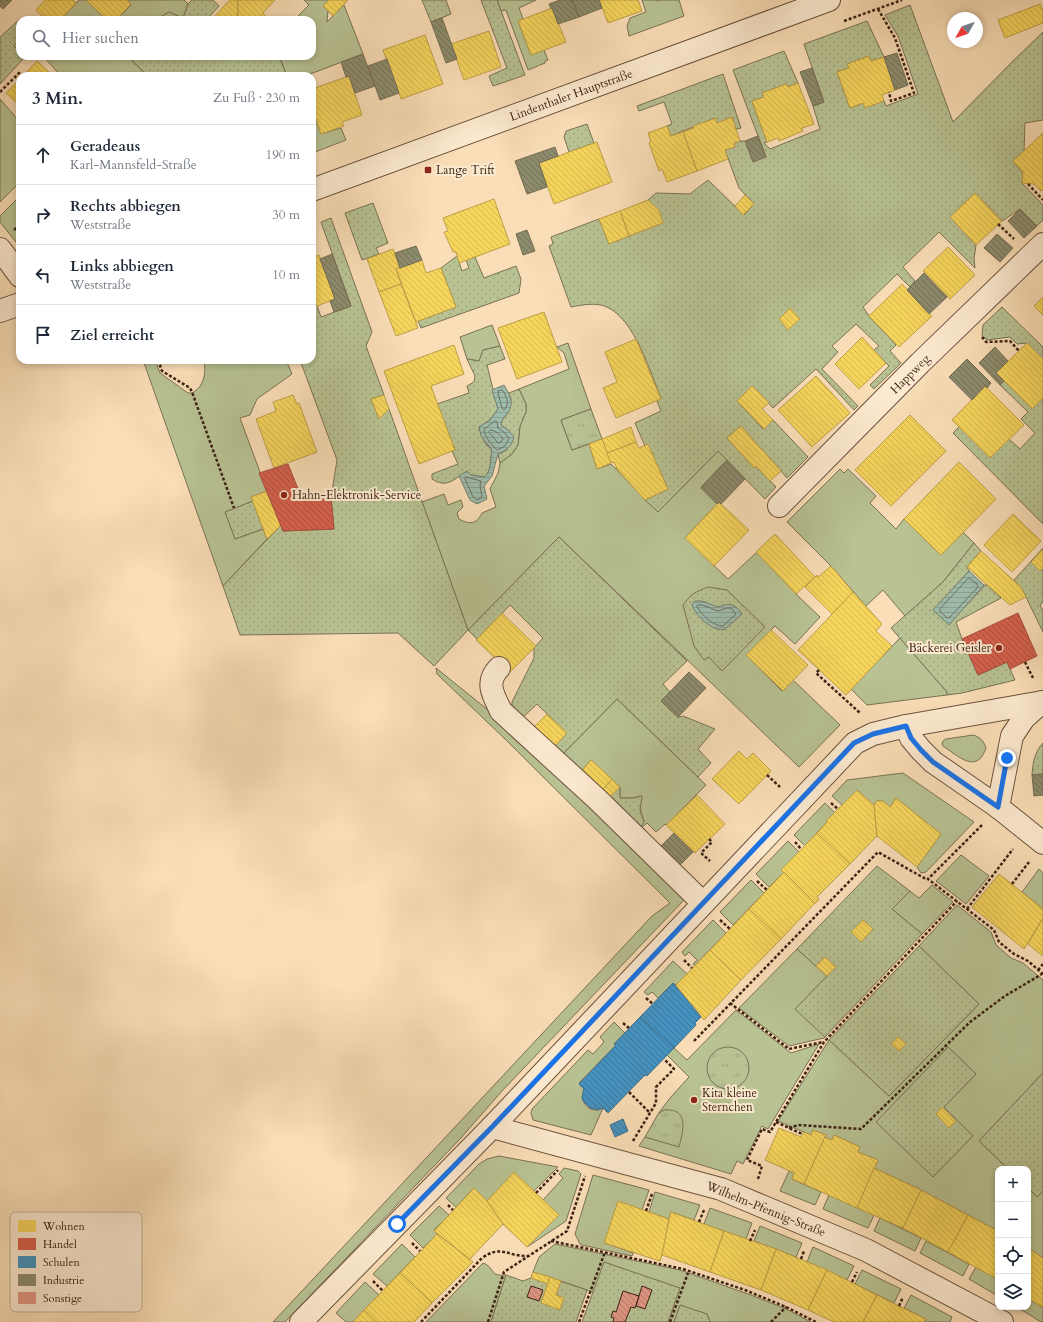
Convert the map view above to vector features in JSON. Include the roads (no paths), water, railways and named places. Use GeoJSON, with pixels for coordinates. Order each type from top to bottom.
{"type":"FeatureCollection","features":[{"type":"Feature","properties":{"kind":"street","name":"Lindenthaler Hauptstraße"},"geometry":{"type":"LineString","coordinates":[[316,189],[829,0]]}},
{"type":"Feature","properties":{"kind":"street","name":"Happweg"},"geometry":{"type":"LineString","coordinates":[[779,506],[920,363],[1043,244]]}},
{"type":"Feature","properties":{"kind":"street"},"geometry":{"type":"LineString","coordinates":[[0,249],[16,271]]}},
{"type":"Feature","properties":{"kind":"street"},"geometry":{"type":"LineString","coordinates":[[0,311],[16,305]]}},
{"type":"Feature","properties":{"kind":"street"},"geometry":{"type":"LineString","coordinates":[[499,668],[491,679],[492,692],[501,711],[598,800],[703,903]]}},
{"type":"Feature","properties":{"kind":"street"},"geometry":{"type":"LineString","coordinates":[[301,1322],[492,1127],[854,743],[873,734],[906,726],[1042,702]]}},
{"type":"Feature","properties":{"kind":"street"},"geometry":{"type":"LineString","coordinates":[[998,807],[1012,736],[1024,718],[1042,702]]}},
{"type":"Feature","properties":{"kind":"street"},"geometry":{"type":"LineString","coordinates":[[906,726],[911,738],[933,762],[998,807],[1037,851]]}},
{"type":"Feature","properties":{"kind":"street","name":"Wilhelm-Pfennig-Straße"},"geometry":{"type":"LineString","coordinates":[[492,1127],[721,1189],[866,1250],[1002,1322]]}},
{"type":"Feature","properties":{"kind":"water"},"geometry":{"type":"Polygon","coordinates":[[[504,385],[511,399],[511,406],[501,425],[514,437],[508,448],[498,454],[492,476],[484,486],[487,499],[477,504],[470,500],[459,476],[467,471],[471,475],[484,477],[487,475],[492,450],[481,436],[479,427],[490,420],[498,409],[492,390],[504,385]]]}},
{"type":"Feature","properties":{"kind":"water"},"geometry":{"type":"Polygon","coordinates":[[[969,571],[984,585],[949,625],[933,610],[969,571]]]}},
{"type":"Feature","properties":{"kind":"water"},"geometry":{"type":"Polygon","coordinates":[[[695,601],[702,601],[718,607],[733,605],[741,612],[741,615],[725,629],[716,629],[700,618],[696,613],[692,604],[695,601]]]}},
{"type":"Feature","properties":{"kind":"place","name":"Lange Trift"},"geometry":{"type":"Point","coordinates":[428,170]}},
{"type":"Feature","properties":{"kind":"place","name":"Hahn-Elektronik-Service"},"geometry":{"type":"Point","coordinates":[284,495]}},
{"type":"Feature","properties":{"kind":"place","name":"Bäckerei Geisler"},"geometry":{"type":"Point","coordinates":[999,648]}},
{"type":"Feature","properties":{"kind":"place","name":"Kita kleine Sternchen"},"geometry":{"type":"Point","coordinates":[694,1100]}}]}
